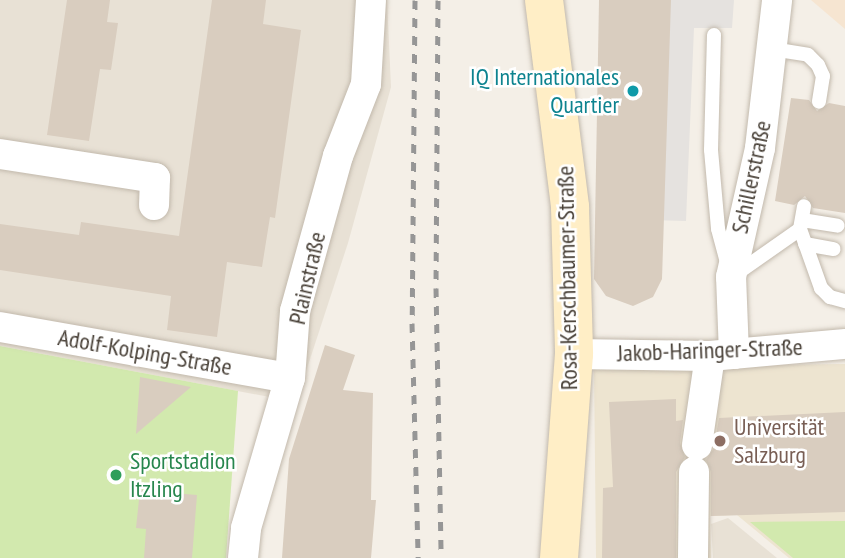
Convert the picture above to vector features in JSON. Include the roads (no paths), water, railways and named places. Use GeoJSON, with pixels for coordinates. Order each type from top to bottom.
{"type":"FeatureCollection","features":[{"type":"Feature","properties":{"kind":"main road","name":"Rosa-Kerschbaumer-Straße"},"geometry":{"type":"LineString","coordinates":[[544,0],[570,207],[574,354],[559,558]]}},
{"type":"Feature","properties":{"kind":"street","name":"Plainstraße"},"geometry":{"type":"LineString","coordinates":[[243,558],[246,528],[290,378],[295,311],[338,156],[366,84],[371,0]]}},
{"type":"Feature","properties":{"kind":"street","name":"Schillerstraße"},"geometry":{"type":"LineString","coordinates":[[693,558],[695,459],[722,355],[731,277],[760,148],[778,0]]}},
{"type":"Feature","properties":{"kind":"street"},"geometry":{"type":"LineString","coordinates":[[0,154],[155,178],[154,205]]}},
{"type":"Feature","properties":{"kind":"street","name":"Adolf-Kolping-Straße"},"geometry":{"type":"LineString","coordinates":[[0,327],[290,378]]}},
{"type":"Feature","properties":{"kind":"street","name":"Jakob-Haringer-Straße"},"geometry":{"type":"LineString","coordinates":[[574,354],[722,355],[845,344]]}},
{"type":"Feature","properties":{"kind":"lane"},"geometry":{"type":"LineString","coordinates":[[714,35],[711,150],[718,229],[731,277],[802,218]]}},
{"type":"Feature","properties":{"kind":"lane"},"geometry":{"type":"LineString","coordinates":[[772,49],[808,55],[818,65],[823,76],[819,102]]}},
{"type":"Feature","properties":{"kind":"lane"},"geometry":{"type":"LineString","coordinates":[[802,218],[838,226]]}},
{"type":"Feature","properties":{"kind":"lane"},"geometry":{"type":"LineString","coordinates":[[802,218],[805,244],[821,288],[830,297],[845,301]]}},
{"type":"Feature","properties":{"kind":"lane"},"geometry":{"type":"LineString","coordinates":[[805,244],[834,249]]}},
{"type":"Feature","properties":{"kind":"railway"},"geometry":{"type":"LineString","coordinates":[[415,0],[412,323],[418,558]]}},
{"type":"Feature","properties":{"kind":"railway"},"geometry":{"type":"LineString","coordinates":[[438,0],[436,288],[441,558]]}},
{"type":"Feature","properties":{"kind":"place","name":"IQ Internationales Quartier"},"geometry":{"type":"Point","coordinates":[633,91]}},
{"type":"Feature","properties":{"kind":"place","name":"Universität Salzburg"},"geometry":{"type":"Point","coordinates":[720,441]}},
{"type":"Feature","properties":{"kind":"place","name":"Sportstadion Itzling"},"geometry":{"type":"Point","coordinates":[116,475]}}]}
